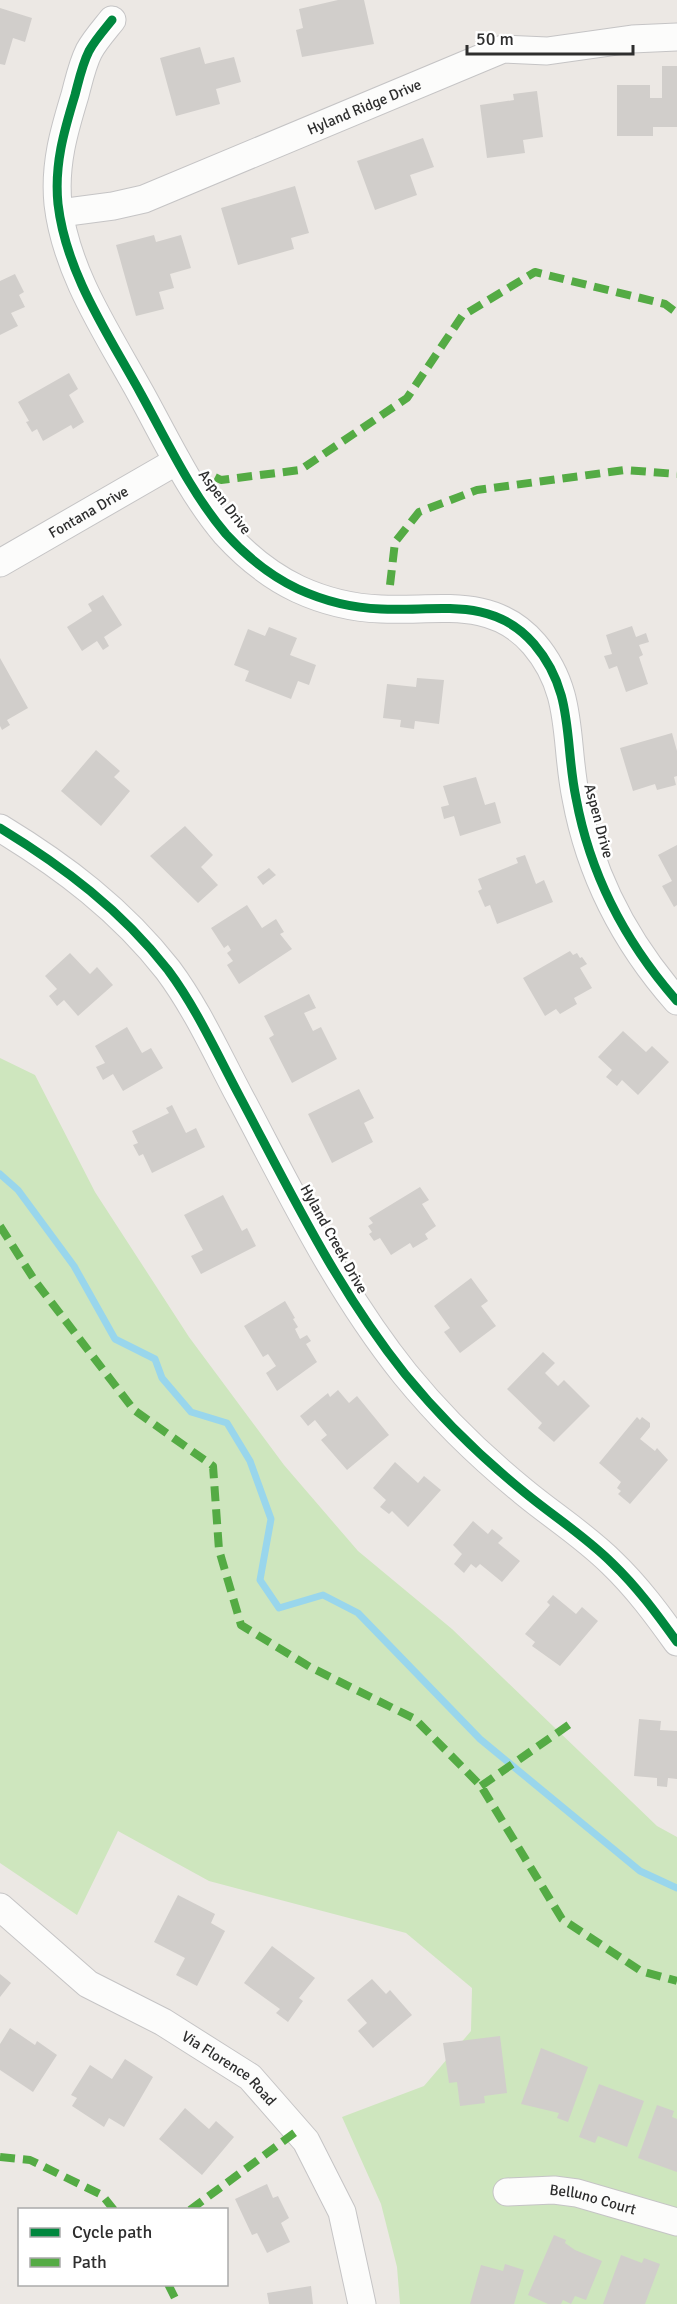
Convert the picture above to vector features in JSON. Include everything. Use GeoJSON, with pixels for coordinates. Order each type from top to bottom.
{"type":"FeatureCollection","features":[{"type":"Feature","properties":{"kind":"street","name":"Aspen Drive"},"geometry":{"type":"LineString","coordinates":[[112,20],[85,59],[59,150],[57,175],[60,213],[70,256],[79,279],[177,461],[226,533],[273,575],[299,589],[326,599],[362,607],[470,609],[491,615],[513,626],[531,640],[547,660],[563,695],[575,798],[594,866],[624,929],[642,957],[677,1000]]}},
{"type":"Feature","properties":{"kind":"street","name":"Hyland Ridge Drive"},"geometry":{"type":"LineString","coordinates":[[60,213],[113,206],[144,199],[503,49],[547,51],[632,39],[677,38]]}},
{"type":"Feature","properties":{"kind":"street","name":"Fontana Drive"},"geometry":{"type":"LineString","coordinates":[[0,563],[177,461]]}},
{"type":"Feature","properties":{"kind":"street","name":"Hyland Creek Drive"},"geometry":{"type":"LineString","coordinates":[[0,828],[78,879],[151,950],[169,972],[206,1031],[316,1244],[354,1307],[379,1341],[430,1404],[498,1471],[613,1563],[653,1608],[677,1642]]}},
{"type":"Feature","properties":{"kind":"street","name":"Via Florence Road"},"geometry":{"type":"LineString","coordinates":[[0,1907],[88,1984],[163,2022],[250,2077],[306,2141],[342,2211],[362,2304]]}},
{"type":"Feature","properties":{"kind":"street","name":"Belluno Court"},"geometry":{"type":"LineString","coordinates":[[507,2192],[554,2190],[578,2193],[677,2222]]}},
{"type":"Feature","properties":{"kind":"green space"},"geometry":{"type":"Polygon","coordinates":[[[0,1058],[35,1075],[95,1192],[189,1337],[284,1465],[358,1551],[452,1629],[657,1826],[677,1837],[677,2304],[400,2304],[397,2267],[381,2204],[342,2117],[424,2086],[471,2031],[472,1988],[406,1933],[209,1881],[118,1831],[77,1915],[0,1863],[0,1058]]]}},
{"type":"Feature","properties":{"kind":"building"},"geometry":{"type":"Polygon","coordinates":[[[338,0],[364,0],[374,44],[302,57],[296,30],[303,28],[299,9],[338,0]]]}},
{"type":"Feature","properties":{"kind":"building"},"geometry":{"type":"Polygon","coordinates":[[[0,8],[32,18],[25,42],[13,38],[5,65],[0,64],[0,8]]]}},
{"type":"Feature","properties":{"kind":"building"},"geometry":{"type":"Polygon","coordinates":[[[200,47],[205,64],[234,57],[241,82],[216,89],[220,104],[176,116],[160,58],[200,47]]]}},
{"type":"Feature","properties":{"kind":"building"},"geometry":{"type":"Polygon","coordinates":[[[662,66],[677,66],[677,127],[653,127],[653,136],[617,136],[617,85],[650,85],[650,98],[662,98],[662,66]]]}},
{"type":"Feature","properties":{"kind":"building"},"geometry":{"type":"Polygon","coordinates":[[[537,91],[543,137],[523,140],[525,153],[487,158],[480,105],[514,100],[513,94],[537,91]]]}},
{"type":"Feature","properties":{"kind":"building"},"geometry":{"type":"Polygon","coordinates":[[[423,138],[434,167],[410,175],[417,195],[375,210],[357,161],[423,138]]]}},
{"type":"Feature","properties":{"kind":"building"},"geometry":{"type":"Polygon","coordinates":[[[295,186],[309,233],[291,238],[294,249],[238,265],[221,208],[295,186]]]}},
{"type":"Feature","properties":{"kind":"building"},"geometry":{"type":"Polygon","coordinates":[[[154,235],[156,242],[181,235],[191,268],[170,274],[174,288],[159,292],[164,309],[136,316],[116,245],[154,235]]]}},
{"type":"Feature","properties":{"kind":"building"},"geometry":{"type":"Polygon","coordinates":[[[15,274],[24,292],[19,295],[25,307],[11,313],[18,326],[0,335],[0,281],[15,274]]]}},
{"type":"Feature","properties":{"kind":"building"},"geometry":{"type":"Polygon","coordinates":[[[69,373],[78,389],[69,395],[84,422],[73,429],[71,425],[43,441],[37,429],[32,432],[26,422],[29,421],[18,402],[69,373]]]}},
{"type":"Feature","properties":{"kind":"building"},"geometry":{"type":"Polygon","coordinates":[[[103,595],[122,625],[104,637],[109,646],[103,650],[97,641],[82,651],[67,627],[92,611],[88,604],[103,595]]]}},
{"type":"Feature","properties":{"kind":"building"},"geometry":{"type":"Polygon","coordinates":[[[632,626],[636,637],[646,633],[649,642],[639,645],[643,655],[639,657],[648,684],[626,692],[617,666],[609,669],[604,656],[612,654],[606,635],[632,626]]]}},
{"type":"Feature","properties":{"kind":"building"},"geometry":{"type":"Polygon","coordinates":[[[269,627],[297,638],[290,655],[316,665],[309,685],[298,681],[291,699],[245,681],[249,671],[234,665],[248,629],[265,636],[269,627]]]}},
{"type":"Feature","properties":{"kind":"building"},"geometry":{"type":"Polygon","coordinates":[[[0,658],[28,708],[7,720],[10,725],[2,730],[0,726],[0,658]]]}},
{"type":"Feature","properties":{"kind":"building"},"geometry":{"type":"Polygon","coordinates":[[[417,678],[444,680],[439,724],[415,721],[414,729],[400,727],[401,720],[383,718],[387,684],[416,687],[417,678]]]}},
{"type":"Feature","properties":{"kind":"building"},"geometry":{"type":"Polygon","coordinates":[[[672,733],[677,751],[677,776],[674,777],[676,785],[657,790],[655,784],[633,791],[620,748],[672,733]]]}},
{"type":"Feature","properties":{"kind":"building"},"geometry":{"type":"Polygon","coordinates":[[[96,750],[120,771],[114,777],[130,791],[101,826],[61,791],[96,750]]]}},
{"type":"Feature","properties":{"kind":"building"},"geometry":{"type":"Polygon","coordinates":[[[476,777],[485,805],[495,802],[501,823],[460,836],[454,816],[444,819],[441,807],[449,805],[443,786],[476,777]]]}},
{"type":"Feature","properties":{"kind":"building"},"geometry":{"type":"Polygon","coordinates":[[[185,826],[213,855],[201,867],[218,885],[198,903],[150,856],[185,826]]]}},
{"type":"Feature","properties":{"kind":"building"},"geometry":{"type":"Polygon","coordinates":[[[677,845],[677,905],[674,907],[662,886],[672,881],[658,855],[677,845]]]}},
{"type":"Feature","properties":{"kind":"building"},"geometry":{"type":"Polygon","coordinates":[[[525,855],[536,884],[544,880],[553,902],[497,924],[490,905],[485,907],[478,891],[482,889],[478,879],[518,863],[516,858],[525,855]]]}},
{"type":"Feature","properties":{"kind":"building"},"geometry":{"type":"Polygon","coordinates":[[[269,868],[276,875],[263,885],[257,877],[269,868]]]}},
{"type":"Feature","properties":{"kind":"building"},"geometry":{"type":"Polygon","coordinates":[[[247,905],[262,928],[276,919],[284,932],[280,934],[292,949],[239,984],[227,965],[233,961],[227,953],[231,950],[228,945],[224,948],[211,928],[247,905]]]}},
{"type":"Feature","properties":{"kind":"building"},"geometry":{"type":"Polygon","coordinates":[[[570,951],[573,955],[577,953],[587,964],[580,968],[592,988],[574,998],[577,1004],[560,1014],[556,1009],[545,1016],[523,978],[570,951]]]}},
{"type":"Feature","properties":{"kind":"building"},"geometry":{"type":"Polygon","coordinates":[[[70,953],[90,974],[97,967],[113,985],[78,1016],[64,1000],[57,1006],[49,996],[57,989],[45,976],[70,953]]]}},
{"type":"Feature","properties":{"kind":"building"},"geometry":{"type":"Polygon","coordinates":[[[309,994],[316,1008],[304,1013],[313,1031],[321,1027],[337,1059],[292,1083],[269,1038],[274,1035],[264,1016],[309,994]]]}},
{"type":"Feature","properties":{"kind":"building"},"geometry":{"type":"Polygon","coordinates":[[[127,1027],[142,1053],[151,1048],[163,1068],[123,1091],[113,1074],[103,1080],[96,1067],[105,1063],[95,1046],[127,1027]]]}},
{"type":"Feature","properties":{"kind":"building"},"geometry":{"type":"Polygon","coordinates":[[[623,1031],[646,1052],[652,1046],[669,1062],[638,1095],[622,1080],[617,1086],[606,1077],[612,1070],[598,1057],[623,1031]]]}},
{"type":"Feature","properties":{"kind":"building"},"geometry":{"type":"Polygon","coordinates":[[[359,1089],[374,1118],[364,1123],[373,1142],[332,1163],[308,1114],[359,1089]]]}},
{"type":"Feature","properties":{"kind":"building"},"geometry":{"type":"Polygon","coordinates":[[[172,1105],[186,1133],[196,1128],[205,1147],[152,1173],[143,1154],[139,1156],[133,1145],[138,1143],[132,1131],[169,1113],[166,1108],[172,1105]]]}},
{"type":"Feature","properties":{"kind":"building"},"geometry":{"type":"Polygon","coordinates":[[[420,1187],[429,1200],[422,1204],[436,1226],[425,1234],[428,1239],[413,1248],[410,1243],[391,1255],[380,1238],[374,1241],[369,1234],[372,1232],[368,1226],[373,1223],[369,1218],[420,1187]]]}},
{"type":"Feature","properties":{"kind":"building"},"geometry":{"type":"Polygon","coordinates":[[[223,1195],[242,1231],[247,1228],[256,1246],[201,1274],[191,1256],[203,1250],[184,1215],[223,1195]]]}},
{"type":"Feature","properties":{"kind":"building"},"geometry":{"type":"Polygon","coordinates":[[[471,1278],[488,1301],[481,1306],[496,1326],[460,1353],[444,1332],[450,1328],[434,1306],[471,1278]]]}},
{"type":"Feature","properties":{"kind":"building"},"geometry":{"type":"Polygon","coordinates":[[[285,1301],[295,1318],[293,1319],[298,1327],[295,1329],[300,1339],[307,1335],[311,1341],[306,1344],[317,1362],[277,1391],[266,1373],[276,1366],[268,1354],[263,1357],[244,1326],[285,1301]]]}},
{"type":"Feature","properties":{"kind":"building"},"geometry":{"type":"Polygon","coordinates":[[[543,1352],[555,1363],[545,1373],[558,1386],[564,1380],[590,1406],[554,1442],[538,1428],[542,1423],[507,1389],[543,1352]]]}},
{"type":"Feature","properties":{"kind":"building"},"geometry":{"type":"Polygon","coordinates":[[[338,1390],[349,1403],[357,1396],[389,1435],[347,1470],[321,1440],[327,1435],[315,1420],[308,1426],[300,1416],[328,1393],[330,1397],[338,1390]]]}},
{"type":"Feature","properties":{"kind":"building"},"geometry":{"type":"Polygon","coordinates":[[[637,1417],[640,1420],[642,1417],[650,1423],[650,1427],[640,1439],[655,1451],[657,1448],[668,1460],[630,1504],[618,1494],[621,1491],[617,1488],[621,1482],[599,1463],[637,1417]]]}},
{"type":"Feature","properties":{"kind":"building"},"geometry":{"type":"Polygon","coordinates":[[[395,1462],[418,1483],[424,1476],[441,1490],[408,1527],[392,1511],[389,1514],[380,1507],[386,1500],[373,1488],[395,1462]]]}},
{"type":"Feature","properties":{"kind":"building"},"geometry":{"type":"Polygon","coordinates":[[[473,1521],[488,1534],[492,1529],[503,1538],[498,1543],[520,1561],[502,1582],[480,1564],[476,1568],[471,1564],[464,1573],[454,1564],[462,1554],[453,1545],[473,1521]]]}},
{"type":"Feature","properties":{"kind":"building"},"geometry":{"type":"Polygon","coordinates":[[[553,1595],[576,1614],[582,1607],[598,1621],[560,1666],[532,1646],[535,1642],[525,1634],[550,1605],[547,1602],[553,1595]]]}},
{"type":"Feature","properties":{"kind":"building"},"geometry":{"type":"Polygon","coordinates":[[[639,1719],[661,1721],[660,1730],[677,1731],[677,1779],[668,1778],[667,1787],[657,1786],[657,1778],[634,1776],[639,1719]]]}},
{"type":"Feature","properties":{"kind":"building"},"geometry":{"type":"Polygon","coordinates":[[[178,1895],[215,1914],[211,1923],[225,1931],[197,1986],[176,1975],[185,1958],[154,1942],[178,1895]]]}},
{"type":"Feature","properties":{"kind":"building"},"geometry":{"type":"Polygon","coordinates":[[[272,1946],[315,1978],[299,1998],[303,2001],[288,2022],[276,2013],[280,2009],[244,1983],[272,1946]]]}},
{"type":"Feature","properties":{"kind":"building"},"geometry":{"type":"Polygon","coordinates":[[[0,1974],[11,1983],[0,1997],[0,1974]]]}},
{"type":"Feature","properties":{"kind":"building"},"geometry":{"type":"Polygon","coordinates":[[[372,1979],[386,1994],[390,1990],[412,2015],[373,2048],[358,2031],[367,2023],[347,2000],[372,1979]]]}},
{"type":"Feature","properties":{"kind":"building"},"geometry":{"type":"Polygon","coordinates":[[[10,2028],[35,2045],[37,2041],[57,2055],[33,2092],[0,2070],[0,2044],[10,2028]]]}},
{"type":"Feature","properties":{"kind":"building"},"geometry":{"type":"Polygon","coordinates":[[[500,2036],[507,2093],[484,2096],[485,2103],[460,2106],[457,2082],[449,2083],[443,2043],[500,2036]]]}},
{"type":"Feature","properties":{"kind":"building"},"geometry":{"type":"Polygon","coordinates":[[[541,2048],[588,2067],[568,2122],[557,2118],[559,2113],[521,2104],[541,2048]]]}},
{"type":"Feature","properties":{"kind":"building"},"geometry":{"type":"Polygon","coordinates":[[[125,2059],[153,2077],[124,2127],[109,2118],[104,2127],[72,2106],[77,2098],[71,2095],[90,2065],[112,2079],[125,2059]]]}},
{"type":"Feature","properties":{"kind":"building"},"geometry":{"type":"Polygon","coordinates":[[[599,2084],[644,2101],[627,2147],[598,2136],[595,2143],[579,2137],[599,2084]]]}},
{"type":"Feature","properties":{"kind":"building"},"geometry":{"type":"Polygon","coordinates":[[[657,2105],[674,2111],[672,2117],[677,2119],[677,2172],[638,2158],[657,2105]]]}},
{"type":"Feature","properties":{"kind":"building"},"geometry":{"type":"Polygon","coordinates":[[[185,2108],[209,2129],[216,2121],[234,2137],[202,2175],[159,2139],[185,2108]]]}},
{"type":"Feature","properties":{"kind":"building"},"geometry":{"type":"Polygon","coordinates":[[[267,2184],[273,2198],[278,2196],[289,2218],[281,2223],[290,2242],[267,2253],[257,2233],[252,2235],[235,2199],[267,2184]]]}},
{"type":"Feature","properties":{"kind":"building"},"geometry":{"type":"Polygon","coordinates":[[[554,2235],[566,2240],[565,2243],[575,2250],[602,2261],[586,2300],[575,2296],[571,2304],[563,2300],[561,2304],[548,2304],[528,2295],[554,2235]]]}},
{"type":"Feature","properties":{"kind":"building"},"geometry":{"type":"Polygon","coordinates":[[[621,2255],[642,2263],[644,2258],[660,2264],[645,2304],[603,2304],[621,2255]]]}},
{"type":"Feature","properties":{"kind":"building"},"geometry":{"type":"Polygon","coordinates":[[[505,2264],[524,2270],[514,2304],[470,2304],[481,2265],[503,2271],[505,2264]]]}},
{"type":"Feature","properties":{"kind":"building"},"geometry":{"type":"Polygon","coordinates":[[[311,2286],[313,2304],[269,2304],[267,2293],[311,2286]]]}},
{"type":"Feature","properties":{"kind":"waterway"},"geometry":{"type":"LineString","coordinates":[[0,1174],[18,1190],[74,1266],[115,1339],[155,1359],[162,1378],[191,1412],[227,1423],[250,1461],[271,1519],[260,1580],[279,1608],[323,1595],[358,1613],[480,1739],[640,1871],[677,1888]]}},
{"type":"Feature","properties":{"kind":"marked path"},"geometry":{"type":"LineString","coordinates":[[215,477],[221,480],[300,470],[407,398],[462,316],[535,272],[665,304],[677,313]]}},
{"type":"Feature","properties":{"kind":"marked path"},"geometry":{"type":"LineString","coordinates":[[390,585],[395,542],[419,512],[477,490],[625,470],[677,474]]}},
{"type":"Feature","properties":{"kind":"marked path"},"geometry":{"type":"LineString","coordinates":[[0,1226],[35,1281],[134,1410],[213,1466],[219,1550],[241,1625],[310,1667],[415,1719],[481,1786],[562,1919],[641,1971],[677,1981]]}},
{"type":"Feature","properties":{"kind":"marked path"},"geometry":{"type":"LineString","coordinates":[[481,1786],[570,1724]]}},
{"type":"Feature","properties":{"kind":"marked path"},"geometry":{"type":"LineString","coordinates":[[193,2208],[297,2131]]}},
{"type":"Feature","properties":{"kind":"marked path"},"geometry":{"type":"LineString","coordinates":[[0,2157],[30,2160],[102,2195],[112,2208]]}},
{"type":"Feature","properties":{"kind":"marked path"},"geometry":{"type":"LineString","coordinates":[[169,2286],[178,2304]]}},
{"type":"Feature","properties":{"kind":"cycle path"},"geometry":{"type":"LineString","coordinates":[[112,20],[91,47],[81,73],[61,148],[57,176],[58,204],[63,230],[79,279],[102,326],[180,466],[213,518],[226,534],[250,558],[288,584],[328,600],[360,607],[442,608],[481,612],[500,618],[518,629],[534,644],[547,662],[562,699],[572,777],[582,826],[601,880],[626,931],[677,1001]]}},
{"type":"Feature","properties":{"kind":"cycle path"},"geometry":{"type":"LineString","coordinates":[[0,828],[69,874],[111,909],[150,948],[168,970],[197,1016],[316,1240],[380,1342],[418,1390],[477,1451],[524,1492],[602,1553],[621,1572],[677,1642]]}}]}
